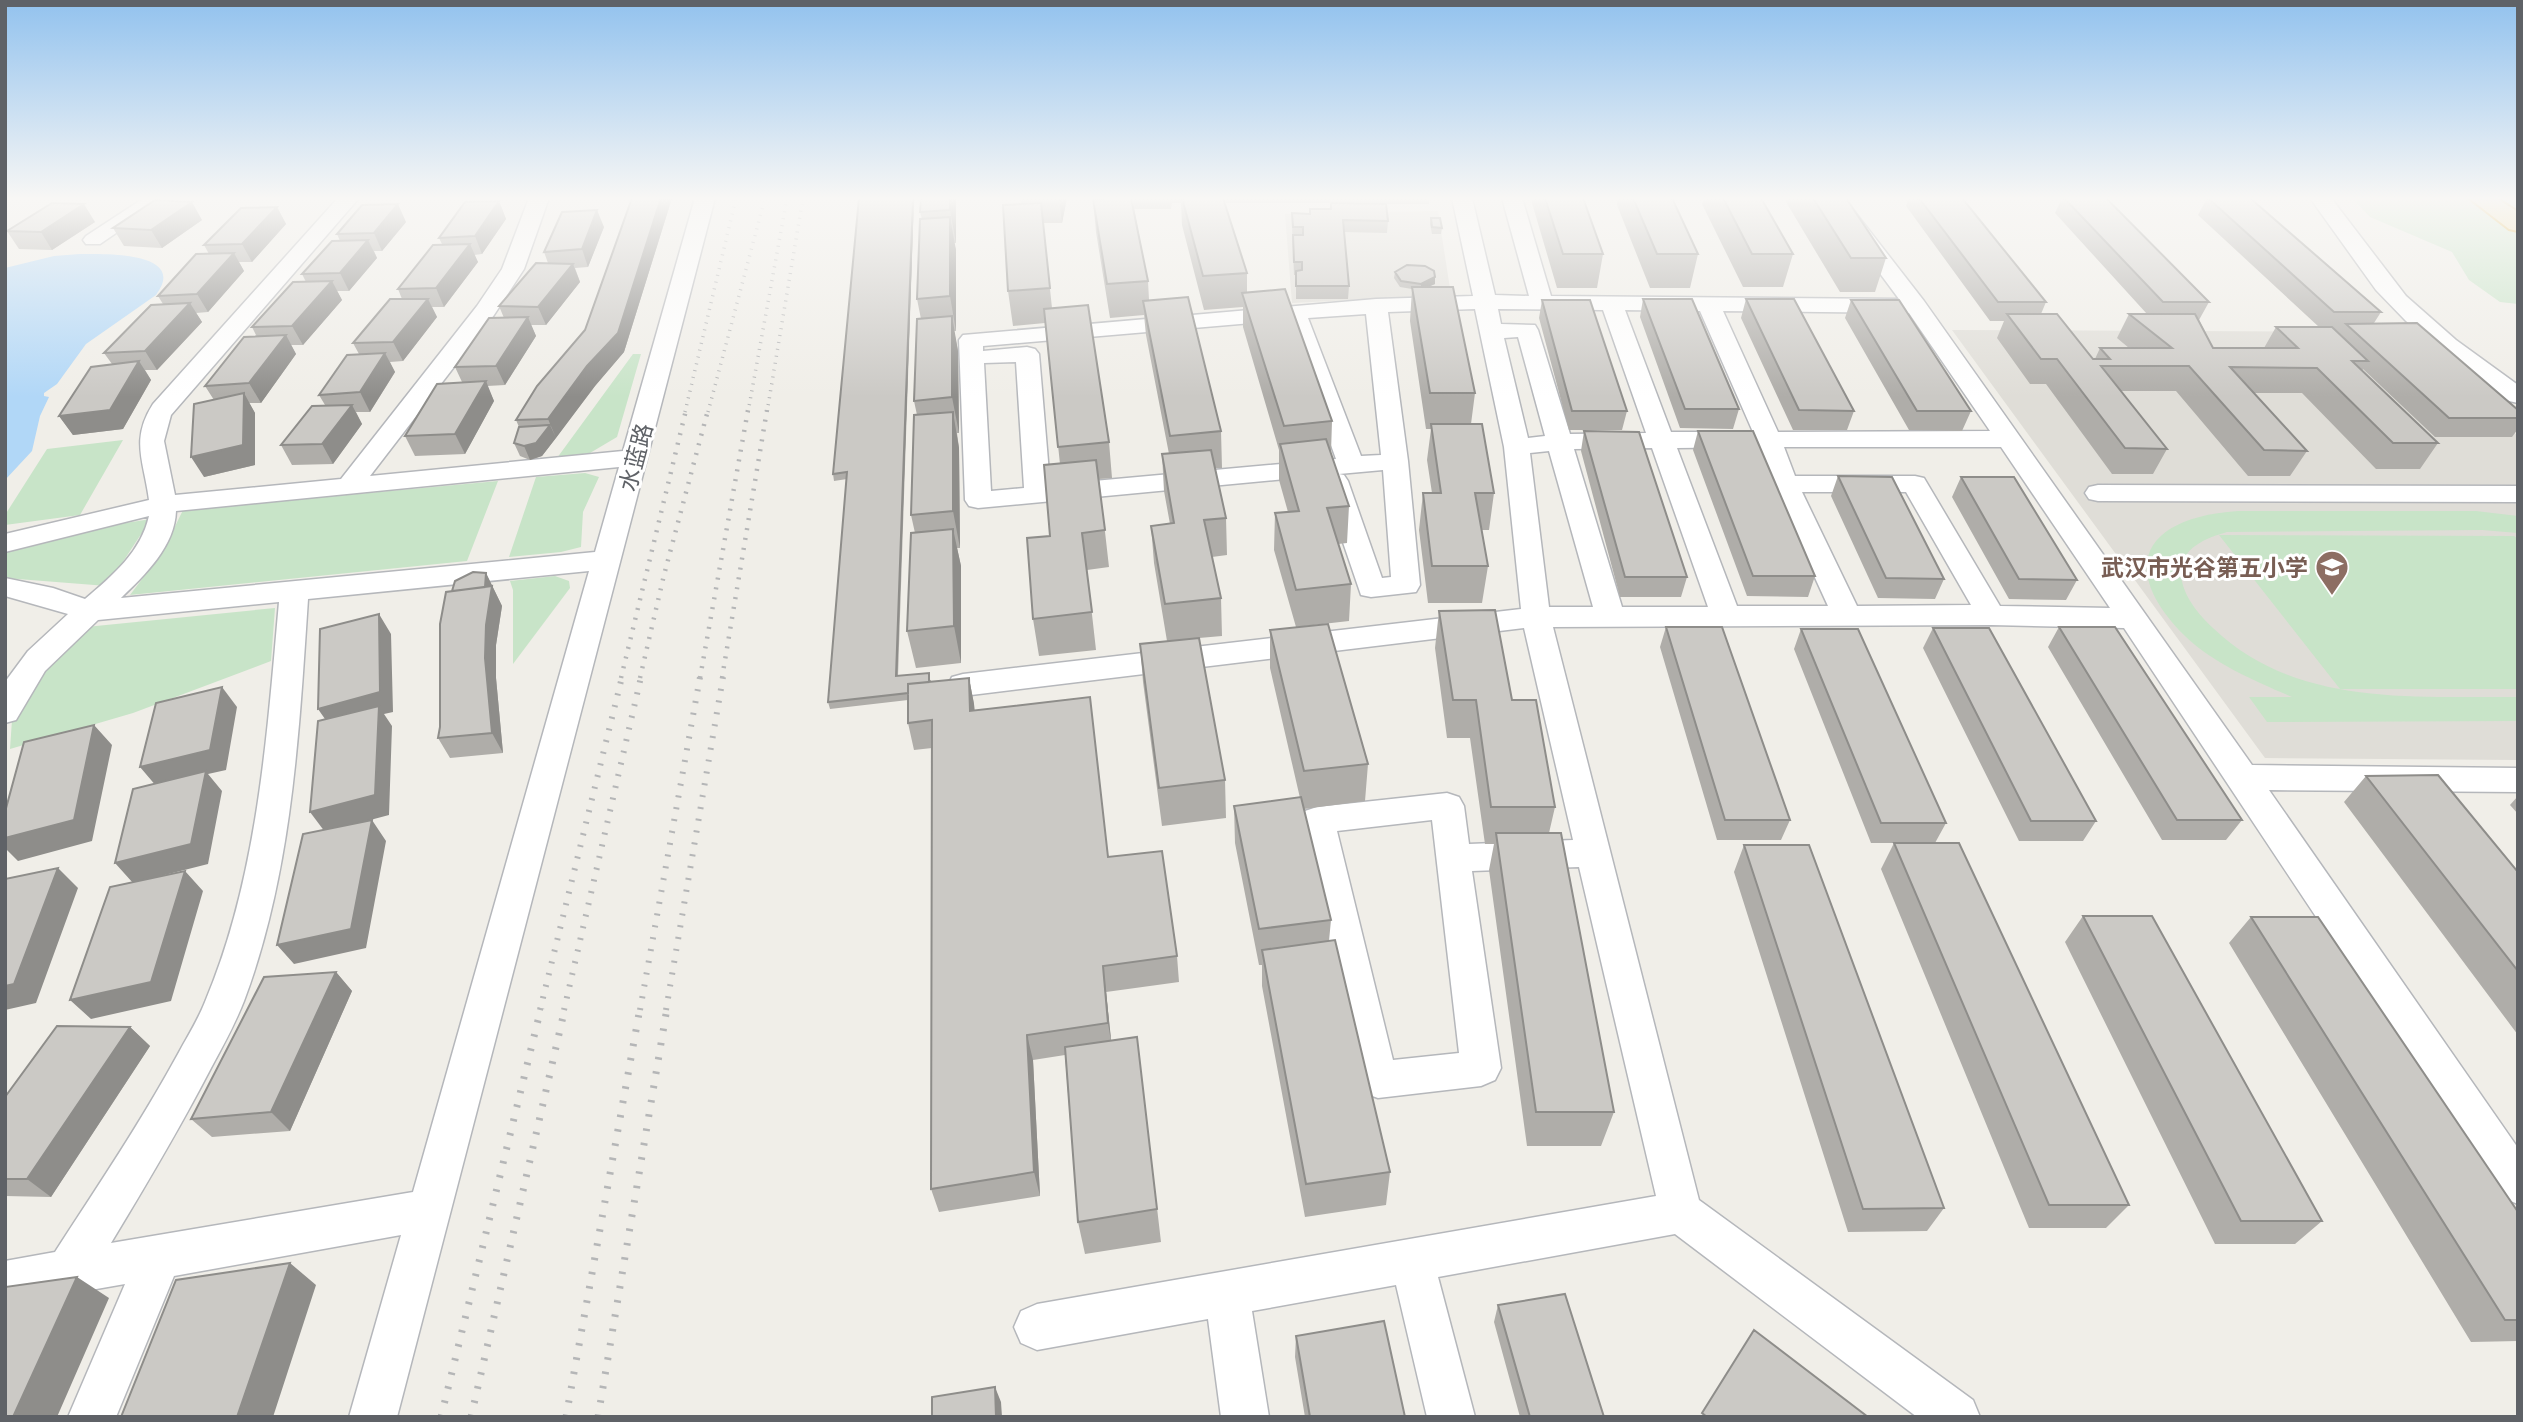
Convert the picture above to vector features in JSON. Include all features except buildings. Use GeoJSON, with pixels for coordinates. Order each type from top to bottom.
{"type":"FeatureCollection","features":[{"type":"Feature","properties":{"kind":"street"},"geometry":{"type":"LineString","coordinates":[[5,712],[15,691],[40,657],[118,586],[145,553],[160,529],[164,504],[151,441],[153,425],[165,404],[290,264]]}},
{"type":"Feature","properties":{"kind":"street"},"geometry":{"type":"LineString","coordinates":[[349,486],[486,310],[515,264]]}},
{"type":"Feature","properties":{"kind":"street","name":"水蓝路"},"geometry":{"type":"LineString","coordinates":[[373,1417],[687,264]]}},
{"type":"Feature","properties":{"kind":"street"},"geometry":{"type":"LineString","coordinates":[[1477,264],[1517,447],[1536,617],[1681,1212],[1956,1417]]}},
{"type":"Feature","properties":{"kind":"street"},"geometry":{"type":"LineString","coordinates":[[1531,264],[1542,303]]}},
{"type":"Feature","properties":{"kind":"street"},"geometry":{"type":"LineString","coordinates":[[1884,264],[2243,777],[2518,1184]]}},
{"type":"Feature","properties":{"kind":"street"},"geometry":{"type":"LineString","coordinates":[[2369,264],[2401,302],[2455,350],[2518,396]]}},
{"type":"Feature","properties":{"kind":"street"},"geometry":{"type":"LineString","coordinates":[[1489,316],[1542,303],[1916,306]]}},
{"type":"Feature","properties":{"kind":"street"},"geometry":{"type":"LineString","coordinates":[[1612,304],[1726,616]]}},
{"type":"Feature","properties":{"kind":"street"},"geometry":{"type":"LineString","coordinates":[[1709,305],[1769,440],[1784,484],[1847,616]]}},
{"type":"Feature","properties":{"kind":"street"},"geometry":{"type":"LineString","coordinates":[[1295,313],[1340,466],[1371,588],[1385,587],[1406,585],[1395,461],[1376,306]]}},
{"type":"Feature","properties":{"kind":"street"},"geometry":{"type":"LineString","coordinates":[[1395,461],[978,500],[971,340],[1376,306],[1489,316],[1527,330],[1610,617]]}},
{"type":"Feature","properties":{"kind":"street"},"geometry":{"type":"LineString","coordinates":[[972,358],[1027,354],[1038,494]]}},
{"type":"Feature","properties":{"kind":"street"},"geometry":{"type":"LineString","coordinates":[[1517,447],[1560,442],[1663,440],[2008,439]]}},
{"type":"Feature","properties":{"kind":"street"},"geometry":{"type":"LineString","coordinates":[[5,543],[164,504],[635,458]]}},
{"type":"Feature","properties":{"kind":"street"},"geometry":{"type":"LineString","coordinates":[[1784,484],[1915,484],[1991,615]]}},
{"type":"Feature","properties":{"kind":"street"},"geometry":{"type":"LineString","coordinates":[[2098,493],[2518,494]]}},
{"type":"Feature","properties":{"kind":"street"},"geometry":{"type":"LineString","coordinates":[[5,587],[43,595],[89,611],[607,560]]}},
{"type":"Feature","properties":{"kind":"street"},"geometry":{"type":"LineString","coordinates":[[1385,587],[1399,633]]}},
{"type":"Feature","properties":{"kind":"street"},"geometry":{"type":"LineString","coordinates":[[69,1271],[174,1101],[225,1002],[250,919],[270,829],[280,763],[294,590]]}},
{"type":"Feature","properties":{"kind":"street"},"geometry":{"type":"LineString","coordinates":[[963,685],[1536,617],[1991,615],[2130,618]]}},
{"type":"Feature","properties":{"kind":"street"},"geometry":{"type":"LineString","coordinates":[[2243,777],[2518,780]]}},
{"type":"Feature","properties":{"kind":"street"},"geometry":{"type":"LineString","coordinates":[[1447,806],[1453,858],[1481,1068],[1378,1080],[1317,821],[1447,806]]}},
{"type":"Feature","properties":{"kind":"street"},"geometry":{"type":"LineString","coordinates":[[1453,858],[1593,853]]}},
{"type":"Feature","properties":{"kind":"street"},"geometry":{"type":"LineString","coordinates":[[5,1283],[428,1210]]}},
{"type":"Feature","properties":{"kind":"street"},"geometry":{"type":"LineString","coordinates":[[1037,1327],[1681,1212]]}},
{"type":"Feature","properties":{"kind":"street"},"geometry":{"type":"LineString","coordinates":[[92,1417],[160,1255]]}},
{"type":"Feature","properties":{"kind":"street"},"geometry":{"type":"LineString","coordinates":[[1412,1260],[1451,1417]]}},
{"type":"Feature","properties":{"kind":"street"},"geometry":{"type":"LineString","coordinates":[[1227,1293],[1245,1417]]}},
{"type":"Feature","properties":{"kind":"shaded area"},"geometry":{"type":"Polygon","coordinates":[[[1289,264],[1446,264],[1451,295],[1292,303],[1289,264]]]}},
{"type":"Feature","properties":{"kind":"shaded area","name":"武汉市光谷第五小学"},"geometry":{"type":"Polygon","coordinates":[[[1952,330],[2399,332],[2518,436],[2518,760],[2265,758],[1952,330]]]}},
{"type":"Feature","properties":{"kind":"green space"},"geometry":{"type":"Polygon","coordinates":[[[2460,264],[2518,264],[2518,304],[2500,302],[2469,280],[2460,264]]]}},
{"type":"Feature","properties":{"kind":"green space"},"geometry":{"type":"Polygon","coordinates":[[[633,354],[641,354],[617,437],[590,453],[557,458],[633,354]]]}},
{"type":"Feature","properties":{"kind":"green space"},"geometry":{"type":"Polygon","coordinates":[[[123,440],[80,515],[5,525],[5,515],[47,449],[123,440]]]}},
{"type":"Feature","properties":{"kind":"green space"},"geometry":{"type":"Polygon","coordinates":[[[585,473],[599,477],[583,512],[581,547],[561,552],[509,557],[536,477],[585,473]]]}},
{"type":"Feature","properties":{"kind":"green space"},"geometry":{"type":"Polygon","coordinates":[[[498,481],[467,561],[130,595],[163,551],[183,510],[498,481]]]}},
{"type":"Feature","properties":{"kind":"green space"},"geometry":{"type":"Polygon","coordinates":[[[2238,511],[2476,511],[2518,516],[2518,533],[2482,530],[2227,532],[2203,541],[2190,551],[2185,557],[2181,574],[2188,597],[2213,628],[2245,654],[2280,672],[2357,692],[2397,696],[2518,697],[2518,721],[2267,722],[2249,697],[2292,697],[2250,678],[2196,646],[2163,611],[2151,588],[2147,567],[2151,550],[2162,535],[2181,523],[2206,515],[2238,511]]]}},
{"type":"Feature","properties":{"kind":"green space"},"geometry":{"type":"Polygon","coordinates":[[[151,519],[107,586],[5,578],[5,548],[87,529],[151,519]]]}},
{"type":"Feature","properties":{"kind":"green space"},"geometry":{"type":"Polygon","coordinates":[[[2219,535],[2514,536],[2518,539],[2518,689],[2340,689],[2219,535]]]}},
{"type":"Feature","properties":{"kind":"green space"},"geometry":{"type":"Polygon","coordinates":[[[555,576],[569,581],[570,588],[513,664],[513,590],[510,581],[555,576]]]}},
{"type":"Feature","properties":{"kind":"green space"},"geometry":{"type":"Polygon","coordinates":[[[275,608],[271,661],[133,713],[10,749],[12,720],[29,689],[86,627],[275,608]]]}},
{"type":"Feature","properties":{"kind":"water"},"geometry":{"type":"Polygon","coordinates":[[[20,264],[154,264],[161,270],[163,281],[156,295],[86,344],[57,384],[44,393],[44,396],[49,397],[40,416],[32,451],[5,480],[5,268],[20,264]]]}},
{"type":"Feature","properties":{"kind":"railway"},"geometry":{"type":"LineString","coordinates":[[685,412],[720,264]]}},
{"type":"Feature","properties":{"kind":"railway"},"geometry":{"type":"LineString","coordinates":[[708,412],[747,264]]}},
{"type":"Feature","properties":{"kind":"railway"},"geometry":{"type":"LineString","coordinates":[[748,412],[775,264]]}},
{"type":"Feature","properties":{"kind":"railway"},"geometry":{"type":"LineString","coordinates":[[767,412],[792,264]]}},
{"type":"Feature","properties":{"kind":"railway"},"geometry":{"type":"LineString","coordinates":[[621,678],[686,410]]}},
{"type":"Feature","properties":{"kind":"railway"},"geometry":{"type":"LineString","coordinates":[[640,678],[708,410]]}},
{"type":"Feature","properties":{"kind":"railway"},"geometry":{"type":"LineString","coordinates":[[700,678],[748,410]]}},
{"type":"Feature","properties":{"kind":"railway"},"geometry":{"type":"LineString","coordinates":[[722,678],[767,410]]}},
{"type":"Feature","properties":{"kind":"railway"},"geometry":{"type":"LineString","coordinates":[[540,1010],[622,677]]}},
{"type":"Feature","properties":{"kind":"railway"},"geometry":{"type":"LineString","coordinates":[[564,1010],[641,677]]}},
{"type":"Feature","properties":{"kind":"railway"},"geometry":{"type":"LineString","coordinates":[[640,1010],[700,677]]}},
{"type":"Feature","properties":{"kind":"railway"},"geometry":{"type":"LineString","coordinates":[[666,1010],[723,677]]}},
{"type":"Feature","properties":{"kind":"railway"},"geometry":{"type":"LineString","coordinates":[[441,1417],[541,1008]]}},
{"type":"Feature","properties":{"kind":"railway"},"geometry":{"type":"LineString","coordinates":[[471,1417],[565,1008]]}},
{"type":"Feature","properties":{"kind":"railway"},"geometry":{"type":"LineString","coordinates":[[566,1417],[640,1008]]}},
{"type":"Feature","properties":{"kind":"railway"},"geometry":{"type":"LineString","coordinates":[[598,1417],[667,1008]]}},
{"type":"Feature","properties":{"kind":"place","name":"武汉市光谷第五小学"},"geometry":{"type":"Point","coordinates":[2332,597]}}]}
